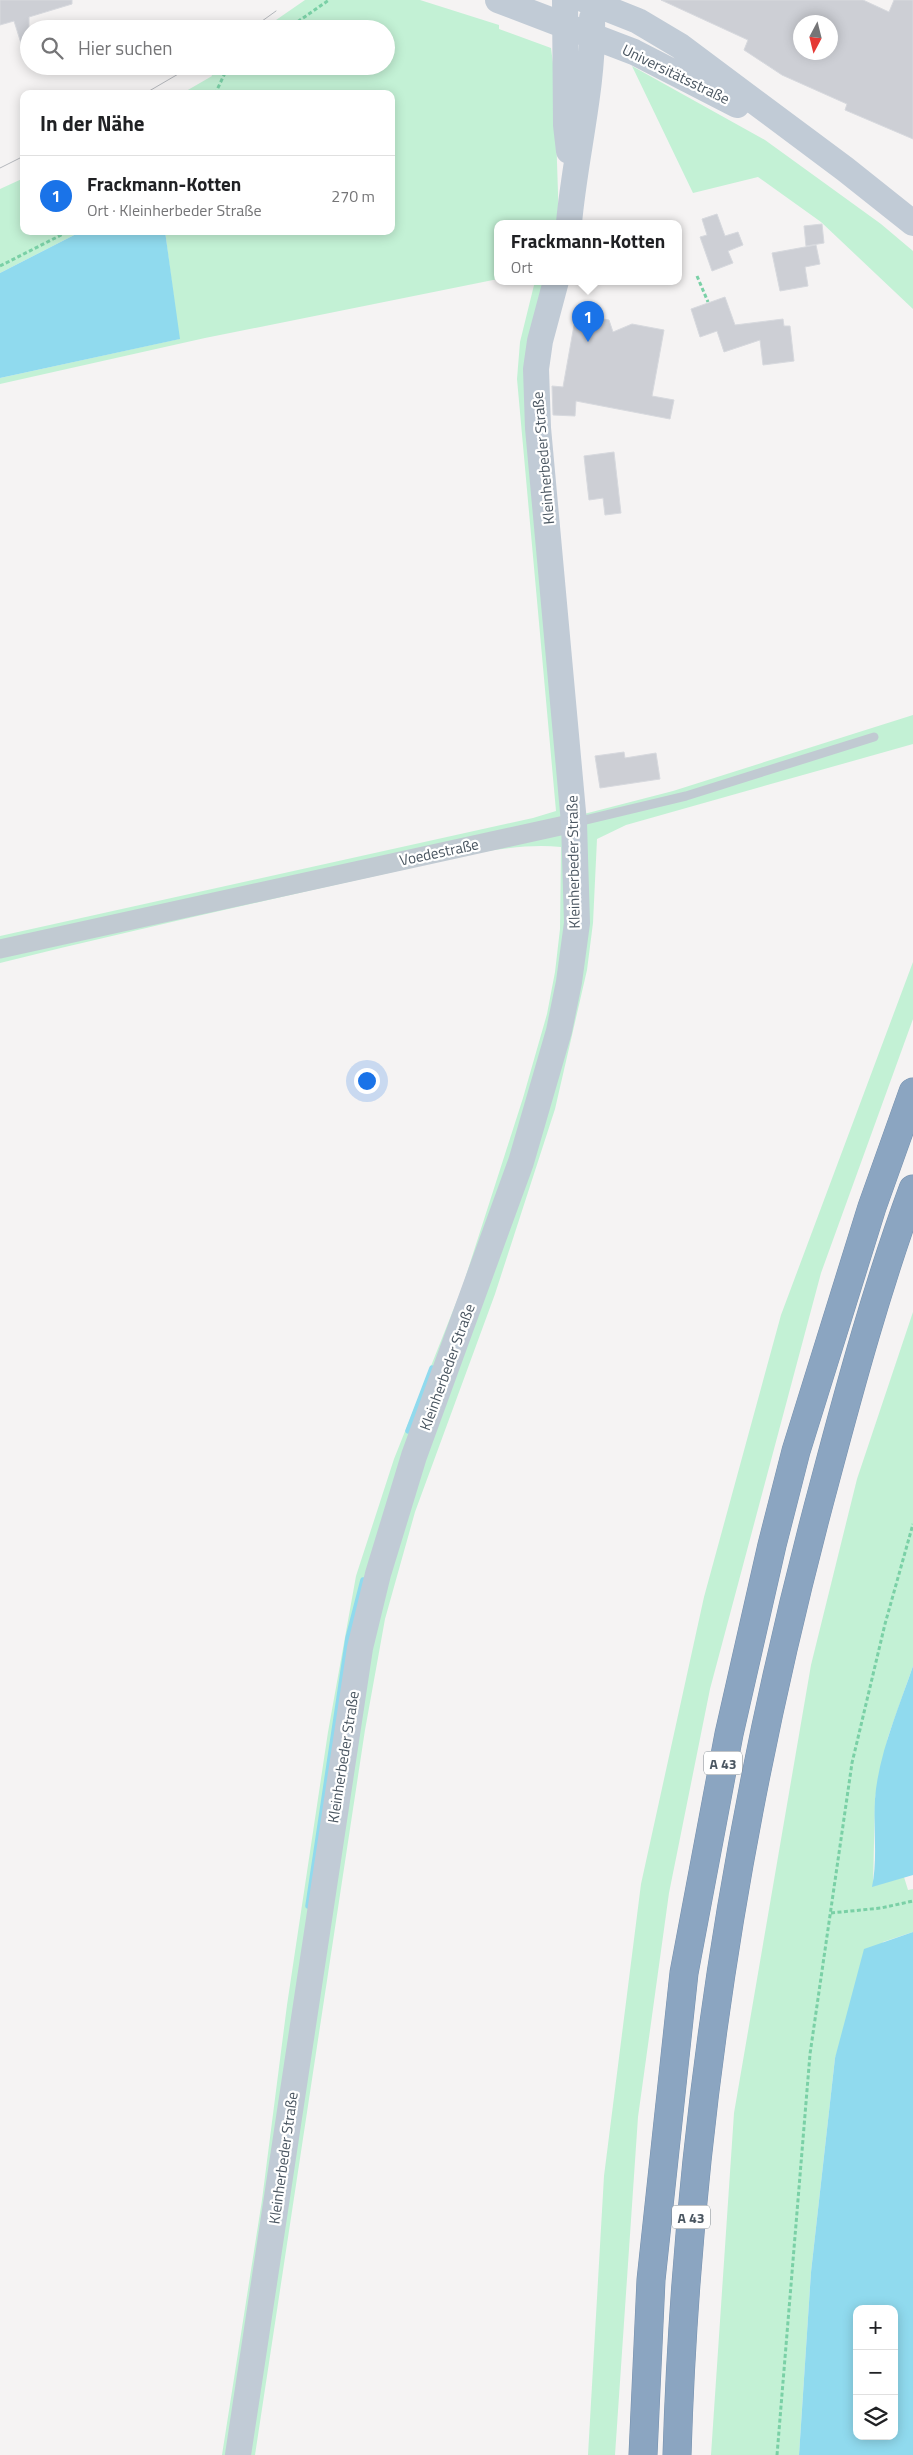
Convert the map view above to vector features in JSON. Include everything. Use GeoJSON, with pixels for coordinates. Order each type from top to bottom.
{"type":"FeatureCollection","features":[{"type":"Feature","properties":{"kind":"highway","name":"A 43"},"geometry":{"type":"LineString","coordinates":[[643,2455],[651,2280],[684,1973],[729,1734],[772,1545],[796,1451],[872,1207],[913,1092]]}},
{"type":"Feature","properties":{"kind":"highway","name":"A 43"},"geometry":{"type":"LineString","coordinates":[[677,2455],[684,2293],[694,2181],[719,1979],[742,1847],[767,1718],[803,1564],[851,1385],[913,1189]]}},
{"type":"Feature","properties":{"kind":"street","name":"Universitätsstraße"},"geometry":{"type":"LineString","coordinates":[[498,0],[565,12],[592,35],[634,52],[706,87],[845,168]]}},
{"type":"Feature","properties":{"kind":"street","name":"Universitätsstraße"},"geometry":{"type":"LineString","coordinates":[[589,1],[638,21],[680,46],[845,168],[913,223]]}},
{"type":"Feature","properties":{"kind":"street"},"geometry":{"type":"LineString","coordinates":[[569,220],[572,186],[585,111],[592,35],[589,1]]}},
{"type":"Feature","properties":{"kind":"street"},"geometry":{"type":"LineString","coordinates":[[565,12],[566,125],[572,186]]}},
{"type":"Feature","properties":{"kind":"street","name":"Kleinherbeder Straße"},"geometry":{"type":"LineString","coordinates":[[238,2455],[360,1648],[378,1574],[414,1456],[521,1162],[570,982],[576,923],[574,823],[538,428],[536,369],[540,341],[555,285]]}},
{"type":"Feature","properties":{"kind":"street","name":"Voedestraße"},"geometry":{"type":"LineString","coordinates":[[0,949],[574,823]]}},
{"type":"Feature","properties":{"kind":"lane","name":"Voedestraße"},"geometry":{"type":"LineString","coordinates":[[574,823],[686,796],[874,736]]}},
{"type":"Feature","properties":{"kind":"path"},"geometry":{"type":"LineString","coordinates":[[300,20],[329,0]]}},
{"type":"Feature","properties":{"kind":"path"},"geometry":{"type":"LineString","coordinates":[[217,90],[224,75]]}},
{"type":"Feature","properties":{"kind":"path"},"geometry":{"type":"LineString","coordinates":[[0,266],[60,235]]}},
{"type":"Feature","properties":{"kind":"path"},"geometry":{"type":"LineString","coordinates":[[697,276],[708,302]]}},
{"type":"Feature","properties":{"kind":"path"},"geometry":{"type":"LineString","coordinates":[[777,2455],[810,2054],[852,1763],[885,1624],[913,1524]]}},
{"type":"Feature","properties":{"kind":"path"},"geometry":{"type":"LineString","coordinates":[[831,1913],[881,1908],[913,1901]]}},
{"type":"Feature","properties":{"kind":"green space"},"geometry":{"type":"Polygon","coordinates":[[[305,0],[420,0],[499,25],[499,29],[551,48],[554,71],[559,220],[494,220],[494,280],[205,338],[0,384],[0,378],[179,339],[166,235],[395,235],[395,90],[188,90],[212,75],[395,75],[395,20],[276,20],[305,0]]]}},
{"type":"Feature","properties":{"kind":"green space"},"geometry":{"type":"Polygon","coordinates":[[[632,66],[765,140],[881,224],[913,251],[913,309],[821,222],[758,177],[693,193],[632,66]]]}},
{"type":"Feature","properties":{"kind":"green space"},"geometry":{"type":"Polygon","coordinates":[[[20,180],[20,235],[74,235],[0,273],[0,189],[20,180]]]}},
{"type":"Feature","properties":{"kind":"green space"},"geometry":{"type":"Polygon","coordinates":[[[534,285],[548,285],[556,313],[544,394],[584,814],[673,791],[913,715],[913,744],[626,825],[597,839],[593,923],[587,970],[555,1109],[495,1294],[415,1512],[385,1619],[365,1730],[255,2455],[222,2455],[262,2200],[287,2005],[328,1732],[356,1576],[394,1459],[462,1288],[523,1098],[547,1014],[555,972],[560,929],[561,847],[516,847],[492,850],[188,918],[0,963],[0,936],[533,818],[556,811],[517,379],[520,342],[534,285]]]}},
{"type":"Feature","properties":{"kind":"green space"},"geometry":{"type":"Polygon","coordinates":[[[913,962],[913,1019],[821,1273],[710,1689],[669,1893],[638,2117],[615,2455],[588,2455],[604,2176],[641,1884],[704,1597],[781,1315],[913,962]]]}},
{"type":"Feature","properties":{"kind":"green space"},"geometry":{"type":"Polygon","coordinates":[[[913,1312],[913,1666],[888,1737],[875,1798],[873,1886],[904,1877],[908,1890],[913,1889],[913,1932],[883,1942],[835,2058],[811,2272],[799,2455],[711,2455],[734,2113],[811,1665],[857,1479],[913,1312]]]}},
{"type":"Feature","properties":{"kind":"water"},"geometry":{"type":"Polygon","coordinates":[[[74,235],[166,235],[180,339],[0,378],[0,273],[74,235]]]}},
{"type":"Feature","properties":{"kind":"water"},"geometry":{"type":"Polygon","coordinates":[[[913,1666],[913,1875],[872,1887],[875,1865],[875,1799],[880,1766],[913,1666]]]}},
{"type":"Feature","properties":{"kind":"water"},"geometry":{"type":"Polygon","coordinates":[[[913,1932],[913,2455],[799,2455],[811,2272],[835,2058],[864,1949],[913,1932]]]}},
{"type":"Feature","properties":{"kind":"building"},"geometry":{"type":"Polygon","coordinates":[[[0,0],[72,0],[72,4],[29,17],[29,20],[20,20],[20,40],[14,21],[0,25],[0,0]]]}},
{"type":"Feature","properties":{"kind":"building"},"geometry":{"type":"Polygon","coordinates":[[[661,0],[863,0],[889,12],[894,0],[913,0],[913,139],[845,110],[847,104],[782,75],[744,50],[748,40],[661,0]]]}},
{"type":"Feature","properties":{"kind":"building"},"geometry":{"type":"Polygon","coordinates":[[[717,214],[725,236],[738,232],[743,245],[728,251],[733,263],[712,271],[700,237],[707,235],[702,219],[717,214]]]}},
{"type":"Feature","properties":{"kind":"building"},"geometry":{"type":"Polygon","coordinates":[[[822,224],[824,243],[806,246],[804,226],[822,224]]]}},
{"type":"Feature","properties":{"kind":"building"},"geometry":{"type":"Polygon","coordinates":[[[816,245],[820,264],[805,267],[808,286],[780,291],[772,253],[816,245]]]}},
{"type":"Feature","properties":{"kind":"building"},"geometry":{"type":"Polygon","coordinates":[[[725,297],[735,325],[783,319],[784,326],[790,326],[794,361],[763,365],[760,340],[724,352],[717,331],[700,337],[691,309],[725,297]]]}},
{"type":"Feature","properties":{"kind":"building"},"geometry":{"type":"Polygon","coordinates":[[[576,314],[609,320],[613,332],[632,324],[664,330],[652,396],[674,400],[670,419],[576,401],[575,416],[553,415],[552,386],[563,387],[576,314]]]}},
{"type":"Feature","properties":{"kind":"building"},"geometry":{"type":"Polygon","coordinates":[[[614,452],[621,513],[605,515],[603,498],[589,500],[584,456],[614,452]]]}},
{"type":"Feature","properties":{"kind":"building"},"geometry":{"type":"Polygon","coordinates":[[[624,752],[625,758],[656,753],[660,779],[600,788],[595,756],[624,752]]]}},
{"type":"Feature","properties":{"kind":"waterway"},"geometry":{"type":"LineString","coordinates":[[408,1431],[432,1368]]}},
{"type":"Feature","properties":{"kind":"waterway"},"geometry":{"type":"LineString","coordinates":[[308,1906],[348,1638],[363,1580]]}},
{"type":"Feature","properties":{"kind":"tram line"},"geometry":{"type":"LineString","coordinates":[[264,20],[276,11]]}},
{"type":"Feature","properties":{"kind":"tram line"},"geometry":{"type":"LineString","coordinates":[[151,90],[177,75]]}},
{"type":"Feature","properties":{"kind":"tram line"},"geometry":{"type":"LineString","coordinates":[[0,168],[20,158]]}},
{"type":"Feature","properties":{"kind":"place","name":"Frackmann-Kotten"},"geometry":{"type":"Point","coordinates":[588,342]}}]}
